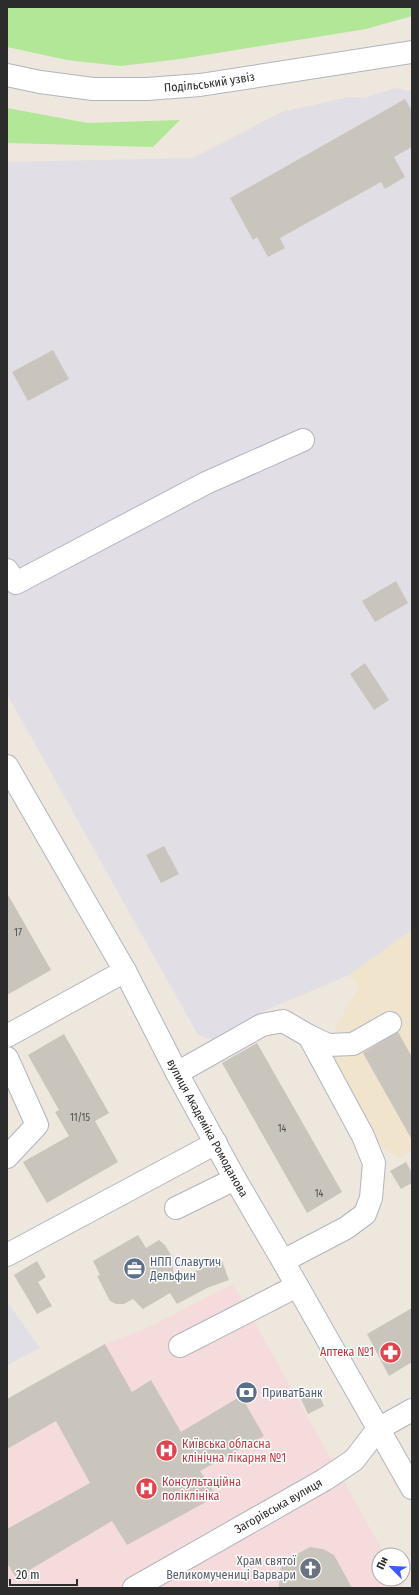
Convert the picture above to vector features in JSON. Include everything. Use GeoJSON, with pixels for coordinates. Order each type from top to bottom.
{"type":"FeatureCollection","features":[{"type":"Feature","properties":{"kind":"street","name":"Подільський узвіз"},"geometry":{"type":"LineString","coordinates":[[7,75],[40,82],[93,89],[147,89],[200,84],[412,52]]}},
{"type":"Feature","properties":{"kind":"street"},"geometry":{"type":"LineString","coordinates":[[7,570],[16,583],[206,483],[302,440]]}},
{"type":"Feature","properties":{"kind":"street","name":"вулиця Академіка Ромоданова"},"geometry":{"type":"LineString","coordinates":[[7,766],[126,971],[177,1073],[235,1179],[412,1488]]}},
{"type":"Feature","properties":{"kind":"street"},"geometry":{"type":"LineString","coordinates":[[7,1036],[126,971]]}},
{"type":"Feature","properties":{"kind":"street"},"geometry":{"type":"LineString","coordinates":[[177,1073],[262,1025],[283,1021],[328,1046],[354,1044],[390,1023]]}},
{"type":"Feature","properties":{"kind":"street"},"geometry":{"type":"LineString","coordinates":[[283,1261],[346,1228],[365,1214],[371,1198],[374,1163],[363,1136],[309,1036]]}},
{"type":"Feature","properties":{"kind":"street"},"geometry":{"type":"LineString","coordinates":[[7,1058],[37,1125],[7,1157]]}},
{"type":"Feature","properties":{"kind":"street"},"geometry":{"type":"LineString","coordinates":[[7,1255],[216,1143]]}},
{"type":"Feature","properties":{"kind":"street"},"geometry":{"type":"LineString","coordinates":[[176,1208],[235,1179]]}},
{"type":"Feature","properties":{"kind":"street"},"geometry":{"type":"LineString","coordinates":[[180,1346],[297,1286]]}},
{"type":"Feature","properties":{"kind":"street","name":"Загорівська вулиця"},"geometry":{"type":"LineString","coordinates":[[134,1588],[324,1480],[354,1460],[378,1429],[412,1410]]}},
{"type":"Feature","properties":{"kind":"shaded area"},"geometry":{"type":"Polygon","coordinates":[[[395,88],[412,91],[412,930],[349,975],[273,1007],[213,1040],[198,1035],[7,694],[7,162],[193,158],[282,112],[349,97],[364,98],[395,88]]]}},
{"type":"Feature","properties":{"kind":"shaded area"},"geometry":{"type":"Polygon","coordinates":[[[412,930],[412,1150],[400,1158],[384,1149],[325,1053],[338,1022],[360,986],[349,975],[412,930]]]}},
{"type":"Feature","properties":{"kind":"shaded area","name":"Київська обласна клінічна лікарня №1"},"geometry":{"type":"Polygon","coordinates":[[[233,1284],[381,1547],[371,1547],[371,1587],[404,1588],[7,1588],[7,1399],[105,1344],[145,1329],[233,1284]]]}},
{"type":"Feature","properties":{"kind":"shaded area"},"geometry":{"type":"Polygon","coordinates":[[[7,1302],[40,1348],[7,1365],[7,1302]]]}},
{"type":"Feature","properties":{"kind":"green space"},"geometry":{"type":"Polygon","coordinates":[[[7,7],[412,7],[412,16],[366,29],[180,59],[121,66],[67,60],[7,47],[7,7]]]}},
{"type":"Feature","properties":{"kind":"green space"},"geometry":{"type":"Polygon","coordinates":[[[7,108],[88,123],[180,120],[153,147],[7,143],[7,108]]]}},
{"type":"Feature","properties":{"kind":"building"},"geometry":{"type":"Polygon","coordinates":[[[405,99],[412,111],[412,147],[394,157],[405,177],[385,189],[381,182],[280,238],[285,248],[268,257],[257,237],[253,240],[230,198],[405,99]]]}},
{"type":"Feature","properties":{"kind":"building"},"geometry":{"type":"Polygon","coordinates":[[[53,350],[69,379],[28,401],[12,372],[53,350]]]}},
{"type":"Feature","properties":{"kind":"building"},"geometry":{"type":"Polygon","coordinates":[[[396,581],[408,603],[375,622],[362,601],[396,581]]]}},
{"type":"Feature","properties":{"kind":"building"},"geometry":{"type":"Polygon","coordinates":[[[365,663],[389,700],[374,710],[350,674],[365,663]]]}},
{"type":"Feature","properties":{"kind":"building"},"geometry":{"type":"Polygon","coordinates":[[[164,846],[179,874],[161,883],[146,855],[164,846]]]}},
{"type":"Feature","properties":{"kind":"building"},"geometry":{"type":"Polygon","coordinates":[[[7,893],[51,970],[7,995],[7,893]]]}},
{"type":"Feature","properties":{"kind":"building"},"geometry":{"type":"Polygon","coordinates":[[[398,1032],[412,1057],[412,1140],[363,1053],[398,1032]]]}},
{"type":"Feature","properties":{"kind":"building"},"geometry":{"type":"Polygon","coordinates":[[[64,1034],[109,1113],[95,1121],[118,1162],[47,1203],[23,1162],[69,1136],[55,1112],[59,1110],[28,1055],[64,1034]]]}},
{"type":"Feature","properties":{"kind":"building"},"geometry":{"type":"Polygon","coordinates":[[[257,1043],[342,1192],[307,1213],[222,1063],[257,1043]]]}},
{"type":"Feature","properties":{"kind":"building"},"geometry":{"type":"Polygon","coordinates":[[[406,1162],[412,1173],[412,1183],[401,1189],[390,1171],[406,1162]]]}},
{"type":"Feature","properties":{"kind":"building","name":"НПП Славутич Дельфин"},"geometry":{"type":"Polygon","coordinates":[[[138,1235],[146,1248],[159,1240],[165,1245],[172,1257],[174,1279],[222,1261],[229,1280],[207,1288],[177,1304],[170,1293],[143,1309],[133,1299],[124,1304],[116,1304],[110,1301],[97,1276],[100,1275],[93,1261],[138,1235]]]}},
{"type":"Feature","properties":{"kind":"building"},"geometry":{"type":"Polygon","coordinates":[[[37,1261],[46,1277],[38,1282],[52,1306],[37,1314],[14,1275],[37,1261]]]}},
{"type":"Feature","properties":{"kind":"building"},"geometry":{"type":"Polygon","coordinates":[[[412,1308],[412,1362],[389,1376],[367,1334],[412,1308]]]}},
{"type":"Feature","properties":{"kind":"building"},"geometry":{"type":"Polygon","coordinates":[[[105,1344],[132,1392],[151,1380],[181,1432],[241,1396],[264,1436],[200,1471],[217,1496],[127,1545],[112,1521],[16,1578],[7,1563],[7,1529],[90,1483],[56,1421],[7,1449],[7,1399],[105,1344]]]}},
{"type":"Feature","properties":{"kind":"building"},"geometry":{"type":"Polygon","coordinates":[[[317,1391],[324,1406],[308,1414],[301,1399],[317,1391]]]}},
{"type":"Feature","properties":{"kind":"building","name":"Храм святої Великомучениці Варвари"},"geometry":{"type":"Polygon","coordinates":[[[310,1547],[323,1549],[334,1555],[352,1588],[279,1588],[279,1574],[283,1562],[310,1547]]]}},
{"type":"Feature","properties":{"kind":"place","name":"НПП Славутич Дельфин"},"geometry":{"type":"Point","coordinates":[135,1269]}},
{"type":"Feature","properties":{"kind":"place","name":"Аптека №1"},"geometry":{"type":"Point","coordinates":[390,1352]}},
{"type":"Feature","properties":{"kind":"place","name":"ПриватБанк"},"geometry":{"type":"Point","coordinates":[247,1393]}},
{"type":"Feature","properties":{"kind":"place","name":"Київська обласна клінічна лікарня №1"},"geometry":{"type":"Point","coordinates":[167,1451]}},
{"type":"Feature","properties":{"kind":"place","name":"Консультаційна поліклініка"},"geometry":{"type":"Point","coordinates":[146,1489]}},
{"type":"Feature","properties":{"kind":"place","name":"Храм святої Великомучениці Варвари"},"geometry":{"type":"Point","coordinates":[311,1568]}}]}
